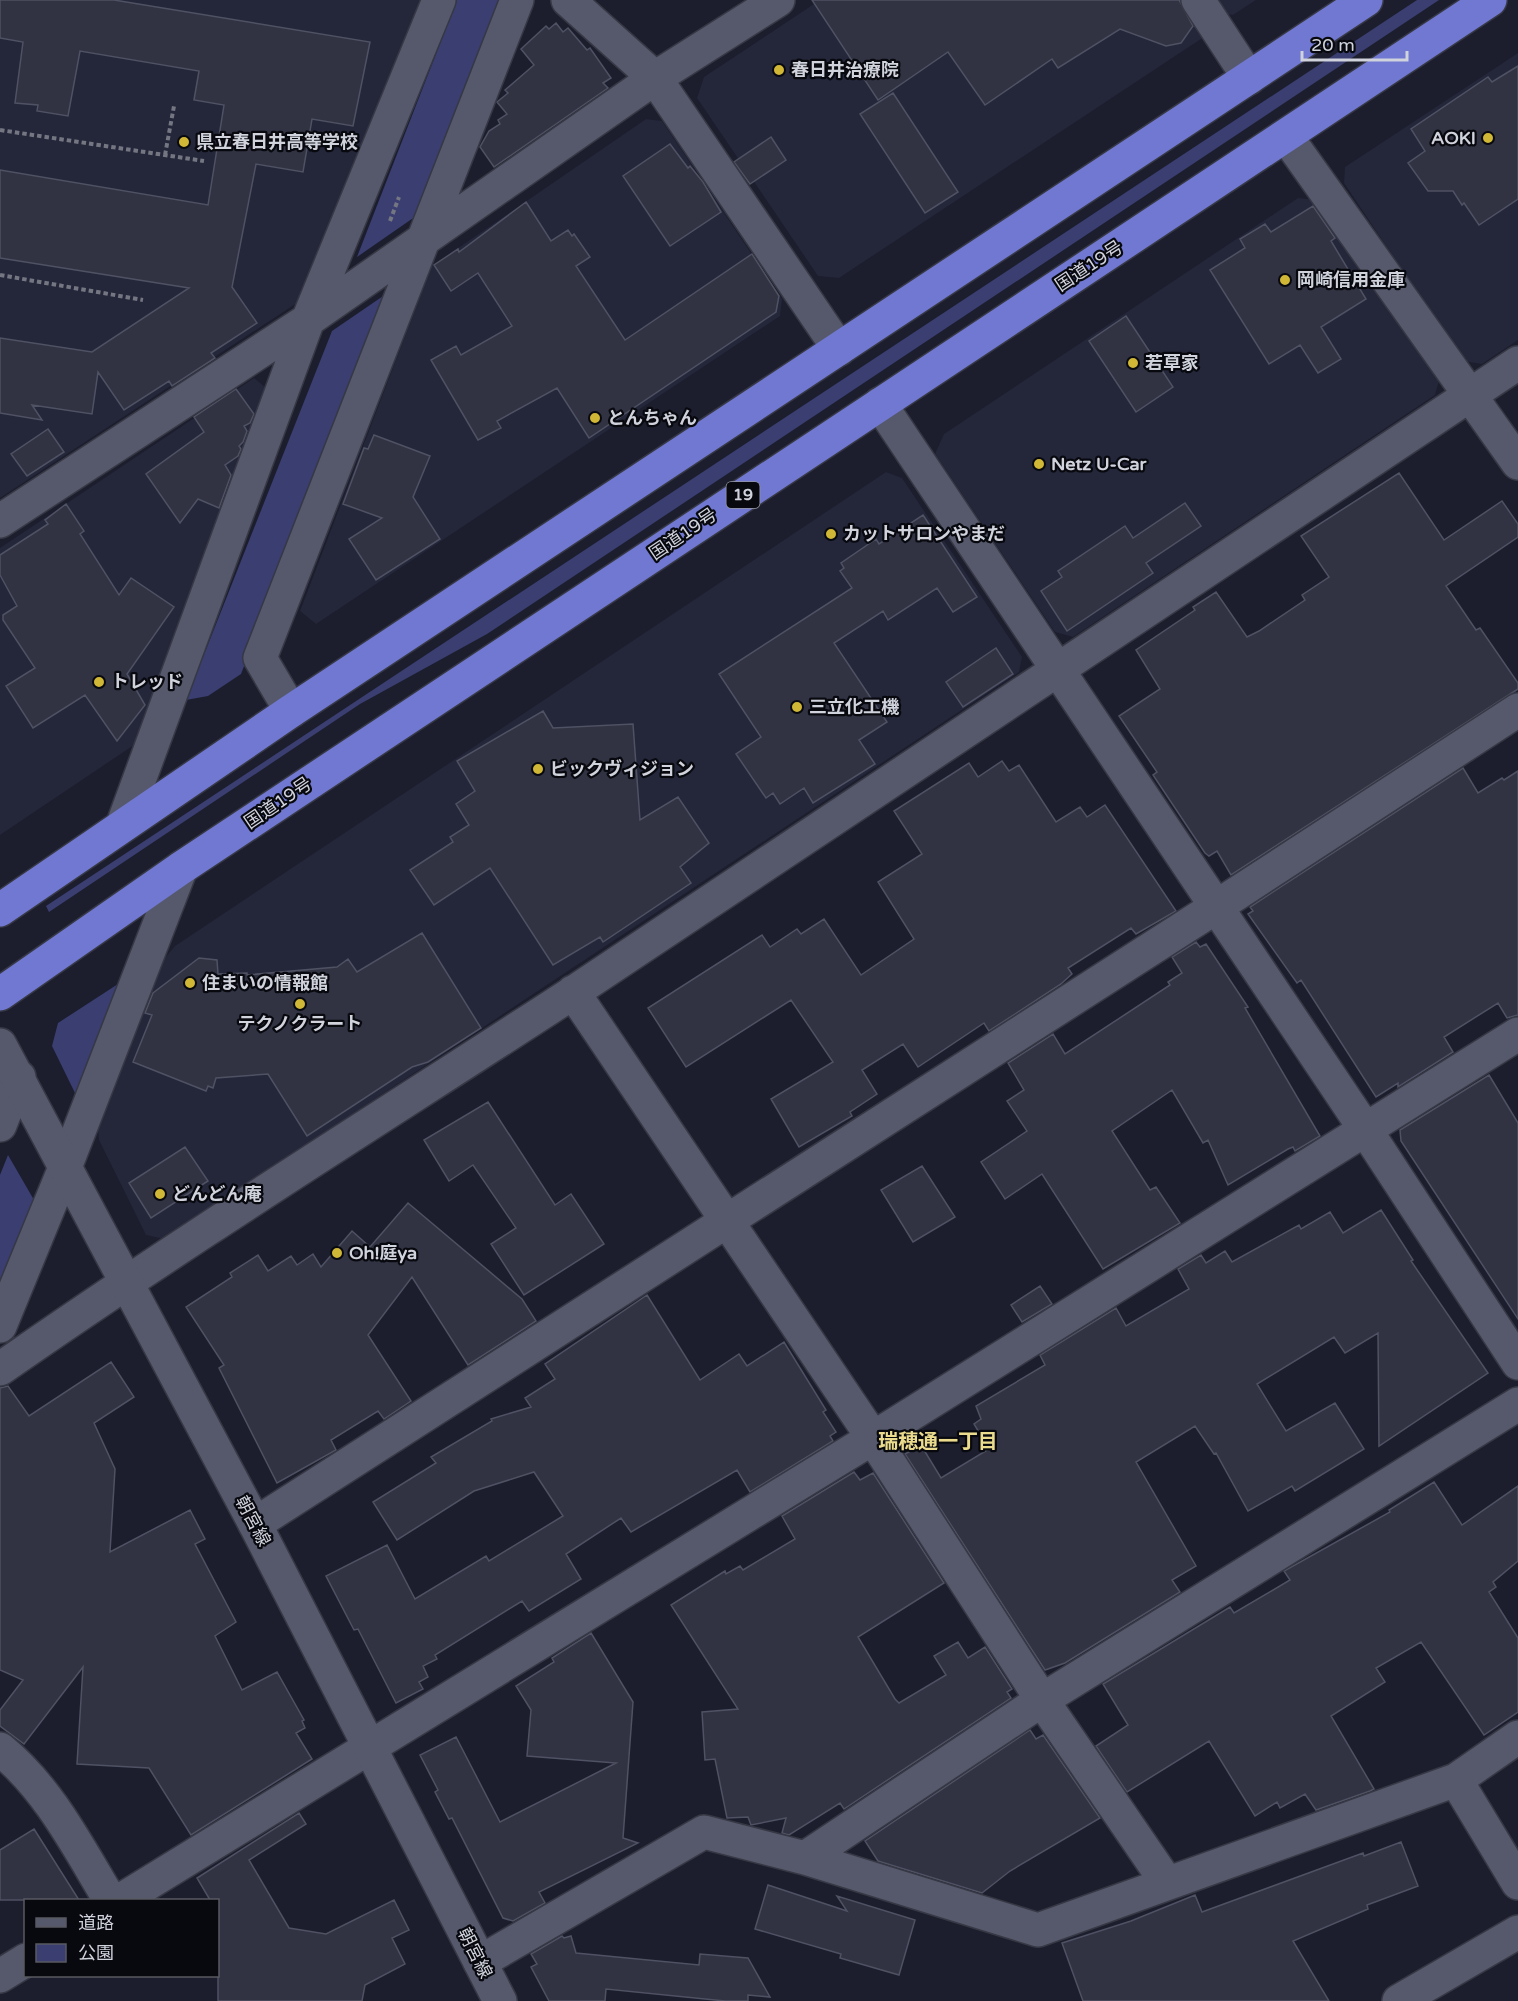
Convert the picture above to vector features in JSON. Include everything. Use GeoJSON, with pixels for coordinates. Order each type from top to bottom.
{"type":"FeatureCollection","features":[{"type":"Feature","properties":{"kind":"highway"},"geometry":{"type":"LineString","coordinates":[[0,910],[291,711],[1366,0]]}},
{"type":"Feature","properties":{"kind":"highway","name":"国道19号"},"geometry":{"type":"LineString","coordinates":[[0,994],[181,868],[1490,0]]}},
{"type":"Feature","properties":{"kind":"street"},"geometry":{"type":"LineString","coordinates":[[123,824],[308,320],[440,0]]}},
{"type":"Feature","properties":{"kind":"street"},"geometry":{"type":"LineString","coordinates":[[291,711],[260,658],[517,0]]}},
{"type":"Feature","properties":{"kind":"street"},"geometry":{"type":"LineString","coordinates":[[568,0],[655,78],[839,349]]}},
{"type":"Feature","properties":{"kind":"street"},"geometry":{"type":"LineString","coordinates":[[0,521],[308,320],[655,78],[778,0]]}},
{"type":"Feature","properties":{"kind":"street"},"geometry":{"type":"LineString","coordinates":[[1198,0],[1249,78]]}},
{"type":"Feature","properties":{"kind":"street"},"geometry":{"type":"LineString","coordinates":[[1286,136],[1518,463]]}},
{"type":"Feature","properties":{"kind":"street"},"geometry":{"type":"LineString","coordinates":[[0,1369],[126,1281],[573,992],[1059,672],[1518,363]]}},
{"type":"Feature","properties":{"kind":"street"},"geometry":{"type":"LineString","coordinates":[[880,404],[1365,1129],[1518,1363]]}},
{"type":"Feature","properties":{"kind":"street"},"geometry":{"type":"LineString","coordinates":[[255,1524],[1216,907],[1518,710]]}},
{"type":"Feature","properties":{"kind":"street"},"geometry":{"type":"LineString","coordinates":[[0,1326],[66,1165],[181,868]]}},
{"type":"Feature","properties":{"kind":"street"},"geometry":{"type":"LineString","coordinates":[[573,992],[873,1438],[1042,1700],[1167,1883]]}},
{"type":"Feature","properties":{"kind":"street"},"geometry":{"type":"LineString","coordinates":[[123,1899],[873,1438],[1518,1034]]}},
{"type":"Feature","properties":{"kind":"street","name":"朝宮線"},"geometry":{"type":"LineString","coordinates":[[0,1045],[66,1165],[255,1524],[500,2001]]}},
{"type":"Feature","properties":{"kind":"street"},"geometry":{"type":"LineString","coordinates":[[0,1125],[19,1077]]}},
{"type":"Feature","properties":{"kind":"street"},"geometry":{"type":"LineString","coordinates":[[805,1858],[1042,1700],[1518,1404]]}},
{"type":"Feature","properties":{"kind":"street"},"geometry":{"type":"LineString","coordinates":[[480,1962],[704,1832],[805,1858],[1038,1930],[1456,1780],[1518,1737]]}},
{"type":"Feature","properties":{"kind":"street"},"geometry":{"type":"LineString","coordinates":[[0,1749],[23,1768],[50,1804],[109,1899]]}},
{"type":"Feature","properties":{"kind":"street"},"geometry":{"type":"LineString","coordinates":[[1456,1780],[1518,1882]]}},
{"type":"Feature","properties":{"kind":"street"},"geometry":{"type":"LineString","coordinates":[[1399,2001],[1518,1932]]}},
{"type":"Feature","properties":{"kind":"street"},"geometry":{"type":"LineString","coordinates":[[0,1976],[24,1961]]}},
{"type":"Feature","properties":{"kind":"path"},"geometry":{"type":"LineString","coordinates":[[165,155],[174,106]]}},
{"type":"Feature","properties":{"kind":"path"},"geometry":{"type":"LineString","coordinates":[[0,130],[204,161]]}},
{"type":"Feature","properties":{"kind":"path"},"geometry":{"type":"LineString","coordinates":[[0,275],[143,300]]}},
{"type":"Feature","properties":{"kind":"shaded area","name":"県立春日井高等学校"},"geometry":{"type":"Polygon","coordinates":[[[0,0],[422,0],[306,297],[0,498],[0,0]]]}},
{"type":"Feature","properties":{"kind":"shaded area"},"geometry":{"type":"Polygon","coordinates":[[[820,0],[1185,0],[1204,37],[839,278],[818,276],[697,98],[704,77],[820,0]]]}},
{"type":"Feature","properties":{"kind":"shaded area"},"geometry":{"type":"Polygon","coordinates":[[[1213,0],[1256,0],[1233,15],[1221,13],[1213,0]]]}},
{"type":"Feature","properties":{"kind":"shaded area"},"geometry":{"type":"Polygon","coordinates":[[[1518,53],[1518,340],[1482,364],[1463,361],[1344,183],[1345,167],[1518,53]]]}},
{"type":"Feature","properties":{"kind":"shaded area"},"geometry":{"type":"Polygon","coordinates":[[[646,119],[662,121],[782,299],[780,316],[316,624],[300,611],[432,266],[646,119]]]}},
{"type":"Feature","properties":{"kind":"shaded area"},"geometry":{"type":"Polygon","coordinates":[[[1298,198],[1317,200],[1440,377],[1435,395],[1073,637],[1055,632],[935,454],[944,434],[1298,198]]]}},
{"type":"Feature","properties":{"kind":"shaded area"},"geometry":{"type":"Polygon","coordinates":[[[254,378],[271,392],[134,745],[0,835],[0,548],[254,378]]]}},
{"type":"Feature","properties":{"kind":"shaded area"},"geometry":{"type":"Polygon","coordinates":[[[886,472],[902,478],[1022,657],[1019,672],[164,1239],[146,1235],[99,1140],[98,1126],[164,959],[175,946],[886,472]]]}},
{"type":"Feature","properties":{"kind":"green space"},"geometry":{"type":"Polygon","coordinates":[[[457,0],[504,0],[419,214],[357,257],[457,0]]]}},
{"type":"Feature","properties":{"kind":"green space"},"geometry":{"type":"Polygon","coordinates":[[[1417,0],[1439,0],[487,634],[360,704],[49,912],[46,906],[1417,0]]]}},
{"type":"Feature","properties":{"kind":"green space"},"geometry":{"type":"Polygon","coordinates":[[[389,292],[241,674],[208,696],[186,700],[332,331],[389,292]]]}},
{"type":"Feature","properties":{"kind":"green space"},"geometry":{"type":"Polygon","coordinates":[[[118,984],[76,1095],[52,1046],[58,1023],[118,984]]]}},
{"type":"Feature","properties":{"kind":"green space"},"geometry":{"type":"Polygon","coordinates":[[[8,1155],[34,1200],[0,1292],[0,1175],[8,1155]]]}},
{"type":"Feature","properties":{"kind":"building"},"geometry":{"type":"Polygon","coordinates":[[[0,0],[114,0],[370,42],[353,126],[312,119],[303,172],[256,164],[232,287],[257,323],[211,353],[215,358],[172,386],[169,381],[124,410],[98,372],[92,414],[32,405],[42,420],[0,413],[0,338],[92,352],[189,288],[0,258],[0,170],[208,205],[224,105],[194,100],[199,71],[80,51],[68,116],[37,111],[38,105],[15,103],[23,42],[0,38],[0,0]]]}},
{"type":"Feature","properties":{"kind":"building"},"geometry":{"type":"Polygon","coordinates":[[[812,0],[1179,0],[1193,26],[1181,43],[1166,46],[1120,29],[1058,68],[1052,59],[985,105],[948,52],[878,100],[812,0]]]}},
{"type":"Feature","properties":{"kind":"building"},"geometry":{"type":"Polygon","coordinates":[[[556,23],[563,32],[568,28],[587,50],[590,48],[611,78],[603,83],[608,88],[494,167],[480,147],[489,131],[500,124],[498,120],[507,114],[497,102],[508,93],[505,90],[534,65],[521,49],[546,26],[549,29],[556,23]]]}},
{"type":"Feature","properties":{"kind":"building"},"geometry":{"type":"Polygon","coordinates":[[[1518,66],[1518,199],[1479,225],[1453,191],[1428,191],[1408,163],[1425,151],[1411,129],[1488,77],[1492,82],[1518,66]]]}},
{"type":"Feature","properties":{"kind":"building"},"geometry":{"type":"Polygon","coordinates":[[[893,93],[958,192],[925,213],[860,114],[893,93]]]}},
{"type":"Feature","properties":{"kind":"building"},"geometry":{"type":"Polygon","coordinates":[[[771,137],[786,160],[750,184],[734,162],[771,137]]]}},
{"type":"Feature","properties":{"kind":"building"},"geometry":{"type":"Polygon","coordinates":[[[670,144],[688,168],[690,166],[703,182],[721,212],[670,246],[623,176],[670,144]]]}},
{"type":"Feature","properties":{"kind":"building"},"geometry":{"type":"Polygon","coordinates":[[[526,202],[551,241],[568,230],[572,236],[574,234],[590,257],[576,266],[625,340],[752,254],[779,296],[776,312],[589,438],[557,388],[497,421],[501,428],[478,440],[431,360],[456,346],[461,355],[512,326],[478,273],[451,291],[434,265],[458,249],[459,252],[526,202]]]}},
{"type":"Feature","properties":{"kind":"building"},"geometry":{"type":"Polygon","coordinates":[[[1313,206],[1335,238],[1331,241],[1366,299],[1321,327],[1341,359],[1318,373],[1300,345],[1269,364],[1210,270],[1245,248],[1240,239],[1265,224],[1271,232],[1313,206]]]}},
{"type":"Feature","properties":{"kind":"building"},"geometry":{"type":"Polygon","coordinates":[[[1126,316],[1173,387],[1136,412],[1089,341],[1126,316]]]}},
{"type":"Feature","properties":{"kind":"building"},"geometry":{"type":"Polygon","coordinates":[[[236,389],[254,414],[250,423],[244,426],[247,431],[239,446],[241,449],[238,456],[225,465],[231,475],[219,508],[198,499],[180,523],[146,474],[204,432],[194,417],[236,389]]]}},
{"type":"Feature","properties":{"kind":"building"},"geometry":{"type":"Polygon","coordinates":[[[48,429],[64,452],[27,476],[11,454],[48,429]]]}},
{"type":"Feature","properties":{"kind":"building"},"geometry":{"type":"Polygon","coordinates":[[[374,435],[430,456],[413,497],[440,539],[376,580],[349,539],[382,518],[343,504],[364,448],[368,449],[374,435]]]}},
{"type":"Feature","properties":{"kind":"building"},"geometry":{"type":"Polygon","coordinates":[[[1399,473],[1444,540],[1502,501],[1518,524],[1518,537],[1446,586],[1476,630],[1480,628],[1518,683],[1518,689],[1231,875],[1217,851],[1209,856],[1205,853],[1153,775],[1157,772],[1119,716],[1160,689],[1136,650],[1195,610],[1193,607],[1216,592],[1247,637],[1259,631],[1305,600],[1302,595],[1329,577],[1301,536],[1399,473]]]}},
{"type":"Feature","properties":{"kind":"building"},"geometry":{"type":"Polygon","coordinates":[[[1185,503],[1201,526],[1146,563],[1153,573],[1067,631],[1041,591],[1062,577],[1058,571],[1125,526],[1133,538],[1185,503]]]}},
{"type":"Feature","properties":{"kind":"building"},"geometry":{"type":"Polygon","coordinates":[[[66,504],[84,531],[80,534],[119,595],[131,578],[174,607],[127,674],[145,705],[117,741],[85,695],[33,728],[6,686],[35,668],[3,620],[3,615],[17,606],[0,575],[0,555],[48,524],[45,520],[66,504]]]}},
{"type":"Feature","properties":{"kind":"building"},"geometry":{"type":"Polygon","coordinates":[[[923,515],[977,597],[953,612],[937,588],[888,620],[883,611],[834,643],[887,722],[859,740],[875,764],[813,803],[804,788],[780,804],[773,793],[766,798],[736,754],[761,737],[719,674],[852,588],[840,571],[844,568],[841,563],[876,539],[879,544],[923,515]]]}},
{"type":"Feature","properties":{"kind":"building"},"geometry":{"type":"Polygon","coordinates":[[[996,648],[1013,674],[963,707],[946,682],[996,648]]]}},
{"type":"Feature","properties":{"kind":"building"},"geometry":{"type":"Polygon","coordinates":[[[543,711],[553,728],[633,724],[640,820],[678,797],[709,843],[680,867],[691,883],[603,942],[600,937],[553,965],[490,868],[434,905],[410,870],[453,842],[450,837],[469,825],[456,804],[475,791],[457,761],[543,711]]]}},
{"type":"Feature","properties":{"kind":"building"},"geometry":{"type":"Polygon","coordinates":[[[1002,761],[1009,771],[1019,765],[1056,822],[1080,807],[1087,817],[1105,805],[1176,911],[1136,934],[1131,928],[1068,968],[1072,974],[1061,984],[989,1031],[984,1023],[918,1067],[903,1044],[862,1070],[877,1094],[850,1112],[852,1116],[799,1147],[771,1099],[833,1062],[791,1000],[686,1067],[648,1008],[762,935],[770,947],[797,929],[801,934],[824,919],[861,975],[914,939],[878,882],[922,854],[894,811],[969,763],[978,777],[1002,761]]]}},
{"type":"Feature","properties":{"kind":"building"},"geometry":{"type":"Polygon","coordinates":[[[1463,768],[1478,793],[1518,771],[1518,1015],[1507,1018],[1498,1003],[1444,1037],[1453,1052],[1398,1087],[1398,1083],[1376,1097],[1301,980],[1297,983],[1248,914],[1253,911],[1250,907],[1463,768]]]}},
{"type":"Feature","properties":{"kind":"building"},"geometry":{"type":"Polygon","coordinates":[[[422,933],[481,1028],[428,1062],[412,1067],[307,1136],[268,1074],[216,1078],[213,1088],[208,1086],[206,1091],[133,1062],[152,1015],[145,1013],[153,993],[199,958],[217,960],[218,974],[247,973],[247,975],[337,967],[348,959],[357,972],[422,933]]]}},
{"type":"Feature","properties":{"kind":"building"},"geometry":{"type":"Polygon","coordinates":[[[1196,942],[1200,947],[1206,944],[1248,1007],[1245,1008],[1320,1136],[1295,1151],[1293,1147],[1288,1149],[1228,1185],[1208,1140],[1203,1143],[1172,1090],[1112,1131],[1150,1190],[1156,1187],[1180,1223],[1103,1269],[1042,1174],[1005,1199],[981,1162],[1027,1131],[1007,1101],[1024,1090],[1008,1063],[1053,1034],[1065,1054],[1170,985],[1168,982],[1182,973],[1172,957],[1196,942]]]}},
{"type":"Feature","properties":{"kind":"building"},"geometry":{"type":"Polygon","coordinates":[[[1489,1075],[1518,1123],[1518,1319],[1401,1141],[1400,1130],[1489,1075]]]}},
{"type":"Feature","properties":{"kind":"building"},"geometry":{"type":"Polygon","coordinates":[[[488,1102],[555,1205],[571,1194],[604,1244],[524,1295],[491,1244],[516,1228],[473,1165],[449,1181],[424,1140],[488,1102]]]}},
{"type":"Feature","properties":{"kind":"building"},"geometry":{"type":"Polygon","coordinates":[[[185,1147],[208,1181],[151,1218],[129,1183],[185,1147]]]}},
{"type":"Feature","properties":{"kind":"building"},"geometry":{"type":"Polygon","coordinates":[[[922,1166],[955,1217],[913,1242],[881,1190],[922,1166]]]}},
{"type":"Feature","properties":{"kind":"building"},"geometry":{"type":"Polygon","coordinates":[[[408,1203],[522,1299],[536,1321],[468,1365],[412,1277],[368,1335],[411,1401],[384,1419],[378,1411],[331,1440],[336,1450],[277,1483],[219,1368],[224,1365],[186,1307],[232,1277],[230,1273],[258,1255],[268,1271],[291,1256],[297,1265],[313,1254],[321,1267],[352,1231],[370,1247],[408,1203]]]}},
{"type":"Feature","properties":{"kind":"building"},"geometry":{"type":"Polygon","coordinates":[[[1381,1210],[1413,1260],[1411,1261],[1488,1373],[1379,1446],[1378,1333],[1345,1353],[1334,1337],[1257,1384],[1286,1431],[1335,1403],[1364,1449],[1295,1491],[1292,1486],[1248,1511],[1216,1453],[1214,1454],[1195,1426],[1136,1462],[1196,1566],[1172,1580],[1180,1592],[1065,1663],[1045,1670],[905,1454],[921,1445],[941,1478],[989,1449],[974,1424],[981,1419],[976,1406],[1045,1365],[1040,1355],[1116,1308],[1126,1326],[1189,1289],[1178,1269],[1201,1255],[1206,1263],[1225,1251],[1232,1262],[1299,1225],[1301,1229],[1330,1212],[1343,1233],[1381,1210]]]}},
{"type":"Feature","properties":{"kind":"building"},"geometry":{"type":"Polygon","coordinates":[[[1040,1286],[1052,1304],[1022,1322],[1011,1305],[1040,1286]]]}},
{"type":"Feature","properties":{"kind":"building"},"geometry":{"type":"Polygon","coordinates":[[[647,1295],[700,1380],[739,1354],[747,1366],[784,1342],[826,1410],[823,1412],[836,1432],[830,1436],[833,1441],[750,1492],[737,1470],[631,1532],[621,1518],[566,1554],[581,1579],[529,1611],[522,1601],[435,1655],[437,1659],[423,1666],[428,1677],[419,1682],[423,1689],[396,1703],[358,1629],[354,1630],[326,1576],[387,1545],[415,1599],[486,1556],[489,1561],[563,1516],[534,1472],[474,1491],[397,1540],[373,1502],[436,1463],[431,1457],[492,1421],[491,1419],[531,1407],[525,1398],[555,1379],[545,1364],[647,1295]]]}},
{"type":"Feature","properties":{"kind":"building"},"geometry":{"type":"Polygon","coordinates":[[[111,1362],[134,1397],[94,1423],[115,1469],[110,1552],[190,1510],[205,1539],[195,1544],[236,1622],[215,1636],[242,1690],[277,1672],[304,1720],[302,1721],[305,1728],[296,1733],[312,1759],[191,1835],[149,1768],[77,1764],[83,1667],[24,1744],[0,1726],[0,1710],[23,1680],[0,1670],[0,1388],[8,1386],[29,1416],[111,1362]]]}},
{"type":"Feature","properties":{"kind":"building"},"geometry":{"type":"Polygon","coordinates":[[[854,1472],[860,1480],[873,1473],[944,1583],[858,1637],[895,1699],[899,1703],[946,1675],[934,1656],[958,1642],[968,1658],[985,1647],[1012,1689],[1007,1692],[1011,1698],[844,1809],[840,1803],[789,1835],[782,1833],[786,1818],[751,1825],[748,1817],[727,1818],[715,1759],[705,1760],[702,1712],[738,1709],[671,1605],[725,1571],[726,1574],[740,1566],[743,1570],[795,1539],[782,1516],[854,1472]]]}},
{"type":"Feature","properties":{"kind":"building"},"geometry":{"type":"Polygon","coordinates":[[[1434,1482],[1462,1525],[1518,1486],[1518,1561],[1493,1582],[1496,1587],[1489,1592],[1518,1638],[1518,1712],[1484,1735],[1421,1642],[1376,1668],[1385,1682],[1331,1716],[1374,1789],[1316,1810],[1305,1794],[1280,1808],[1277,1802],[1255,1816],[1209,1741],[1127,1792],[1096,1746],[1128,1725],[1103,1684],[1230,1607],[1234,1613],[1290,1580],[1284,1571],[1390,1512],[1389,1510],[1434,1482]]]}},
{"type":"Feature","properties":{"kind":"building"},"geometry":{"type":"Polygon","coordinates":[[[591,1633],[633,1702],[623,1838],[638,1843],[539,1892],[545,1903],[513,1921],[503,1918],[452,1818],[449,1819],[435,1792],[438,1790],[420,1755],[456,1737],[500,1822],[616,1763],[527,1756],[531,1710],[516,1686],[554,1662],[552,1658],[591,1633]]]}},
{"type":"Feature","properties":{"kind":"building"},"geometry":{"type":"Polygon","coordinates":[[[1030,1730],[1036,1739],[1043,1735],[1100,1818],[1010,1871],[982,1893],[878,1861],[865,1841],[1030,1730]]]}},
{"type":"Feature","properties":{"kind":"building"},"geometry":{"type":"Polygon","coordinates":[[[299,1813],[306,1824],[249,1860],[289,1928],[326,1934],[394,1900],[409,1930],[392,1938],[405,1964],[365,1985],[362,2001],[218,2001],[219,1899],[209,1899],[197,1878],[299,1813]]]}},
{"type":"Feature","properties":{"kind":"building"},"geometry":{"type":"Polygon","coordinates":[[[34,1829],[78,1899],[0,1900],[0,1850],[34,1829]]]}},
{"type":"Feature","properties":{"kind":"building"},"geometry":{"type":"Polygon","coordinates":[[[1401,1842],[1418,1886],[1367,1905],[1368,1909],[1293,1941],[1329,2001],[1083,2001],[1062,1943],[1131,1921],[1195,1895],[1202,1912],[1363,1853],[1364,1856],[1401,1842]]]}},
{"type":"Feature","properties":{"kind":"building"},"geometry":{"type":"Polygon","coordinates":[[[768,1885],[847,1911],[837,1896],[915,1920],[899,1975],[840,1958],[841,1954],[755,1929],[768,1885]]]}},
{"type":"Feature","properties":{"kind":"building"},"geometry":{"type":"Polygon","coordinates":[[[562,1936],[564,1938],[571,1936],[576,1953],[699,1965],[700,1954],[748,1958],[770,1997],[748,1995],[748,2001],[725,2001],[606,1989],[605,2001],[549,2001],[531,1967],[537,1964],[531,1954],[562,1936]]]}},
{"type":"Feature","properties":{"kind":"place","name":"春日井治療院"},"geometry":{"type":"Point","coordinates":[779,70]}},
{"type":"Feature","properties":{"kind":"place","name":"AOKI"},"geometry":{"type":"Point","coordinates":[1488,138]}},
{"type":"Feature","properties":{"kind":"place","name":"県立春日井高等学校"},"geometry":{"type":"Point","coordinates":[184,142]}},
{"type":"Feature","properties":{"kind":"place","name":"岡崎信用金庫"},"geometry":{"type":"Point","coordinates":[1285,280]}},
{"type":"Feature","properties":{"kind":"place","name":"若草家"},"geometry":{"type":"Point","coordinates":[1133,363]}},
{"type":"Feature","properties":{"kind":"place","name":"とんちゃん"},"geometry":{"type":"Point","coordinates":[595,418]}},
{"type":"Feature","properties":{"kind":"place","name":"Netz U-Car"},"geometry":{"type":"Point","coordinates":[1039,464]}},
{"type":"Feature","properties":{"kind":"place","name":"カットサロンやまだ"},"geometry":{"type":"Point","coordinates":[831,534]}},
{"type":"Feature","properties":{"kind":"place","name":"トレッド"},"geometry":{"type":"Point","coordinates":[99,682]}},
{"type":"Feature","properties":{"kind":"place","name":"三立化工機"},"geometry":{"type":"Point","coordinates":[797,707]}},
{"type":"Feature","properties":{"kind":"place","name":"ビックヴィジョン"},"geometry":{"type":"Point","coordinates":[538,769]}},
{"type":"Feature","properties":{"kind":"place","name":"住まいの情報館"},"geometry":{"type":"Point","coordinates":[190,983]}},
{"type":"Feature","properties":{"kind":"place","name":"テクノクラート"},"geometry":{"type":"Point","coordinates":[300,1004]}},
{"type":"Feature","properties":{"kind":"place","name":"どんどん庵"},"geometry":{"type":"Point","coordinates":[160,1194]}},
{"type":"Feature","properties":{"kind":"place","name":"Oh!庭ya"},"geometry":{"type":"Point","coordinates":[337,1253]}},
{"type":"Feature","properties":{"kind":"district","name":"瑞穂通一丁目"},"geometry":{"type":"Point","coordinates":[938,1442]}}]}
